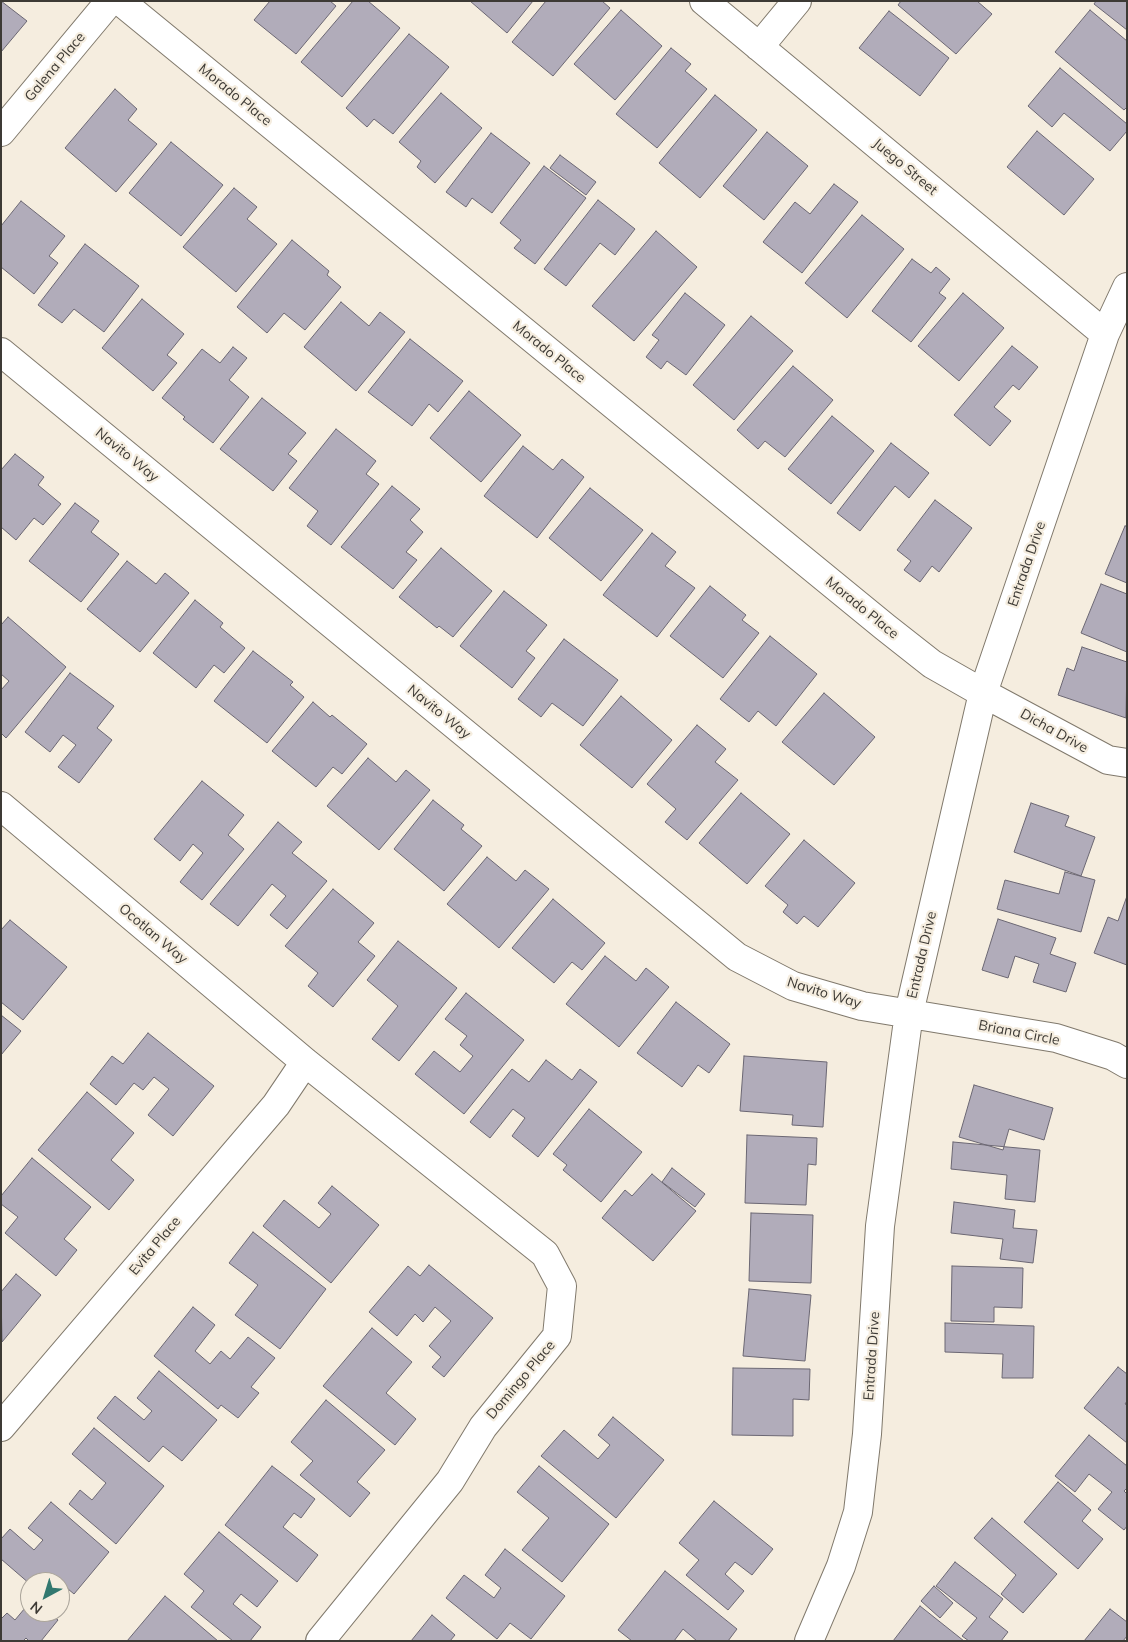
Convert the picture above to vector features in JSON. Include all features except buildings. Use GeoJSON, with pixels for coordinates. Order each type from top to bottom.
{"type":"FeatureCollection","features":[{"type":"Feature","properties":{"kind":"street","name":"Galena Place"},"geometry":{"type":"LineString","coordinates":[[1,132],[110,1]]}},
{"type":"Feature","properties":{"kind":"street","name":"Morado Place"},"geometry":{"type":"LineString","coordinates":[[120,1],[884,627],[932,664],[983,693]]}},
{"type":"Feature","properties":{"kind":"street","name":"Juego Street"},"geometry":{"type":"LineString","coordinates":[[704,1],[1105,334]]}},
{"type":"Feature","properties":{"kind":"street"},"geometry":{"type":"LineString","coordinates":[[759,47],[797,1]]}},
{"type":"Feature","properties":{"kind":"street","name":"Entrada Drive"},"geometry":{"type":"LineString","coordinates":[[809,1641],[841,1566],[858,1512],[867,1434],[880,1226],[909,1013],[983,693],[1105,334],[1127,287]]}},
{"type":"Feature","properties":{"kind":"street","name":"Navito Way"},"geometry":{"type":"LineString","coordinates":[[1,352],[737,957],[793,986],[862,1006],[909,1013]]}},
{"type":"Feature","properties":{"kind":"street","name":"Dicha Drive"},"geometry":{"type":"LineString","coordinates":[[983,693],[1108,760],[1127,763]]}},
{"type":"Feature","properties":{"kind":"street","name":"Ocotlan Way"},"geometry":{"type":"LineString","coordinates":[[4,814],[305,1062]]}},
{"type":"Feature","properties":{"kind":"street","name":"Briana Circle"},"geometry":{"type":"LineString","coordinates":[[909,1013],[1056,1038],[1113,1056],[1127,1064]]}},
{"type":"Feature","properties":{"kind":"street","name":"Evita Place"},"geometry":{"type":"LineString","coordinates":[[1,1427],[276,1104],[305,1062]]}},
{"type":"Feature","properties":{"kind":"street","name":"Domingo Place"},"geometry":{"type":"LineString","coordinates":[[305,1062],[545,1254],[562,1286],[558,1336],[483,1427],[450,1481],[320,1641]]}}]}
